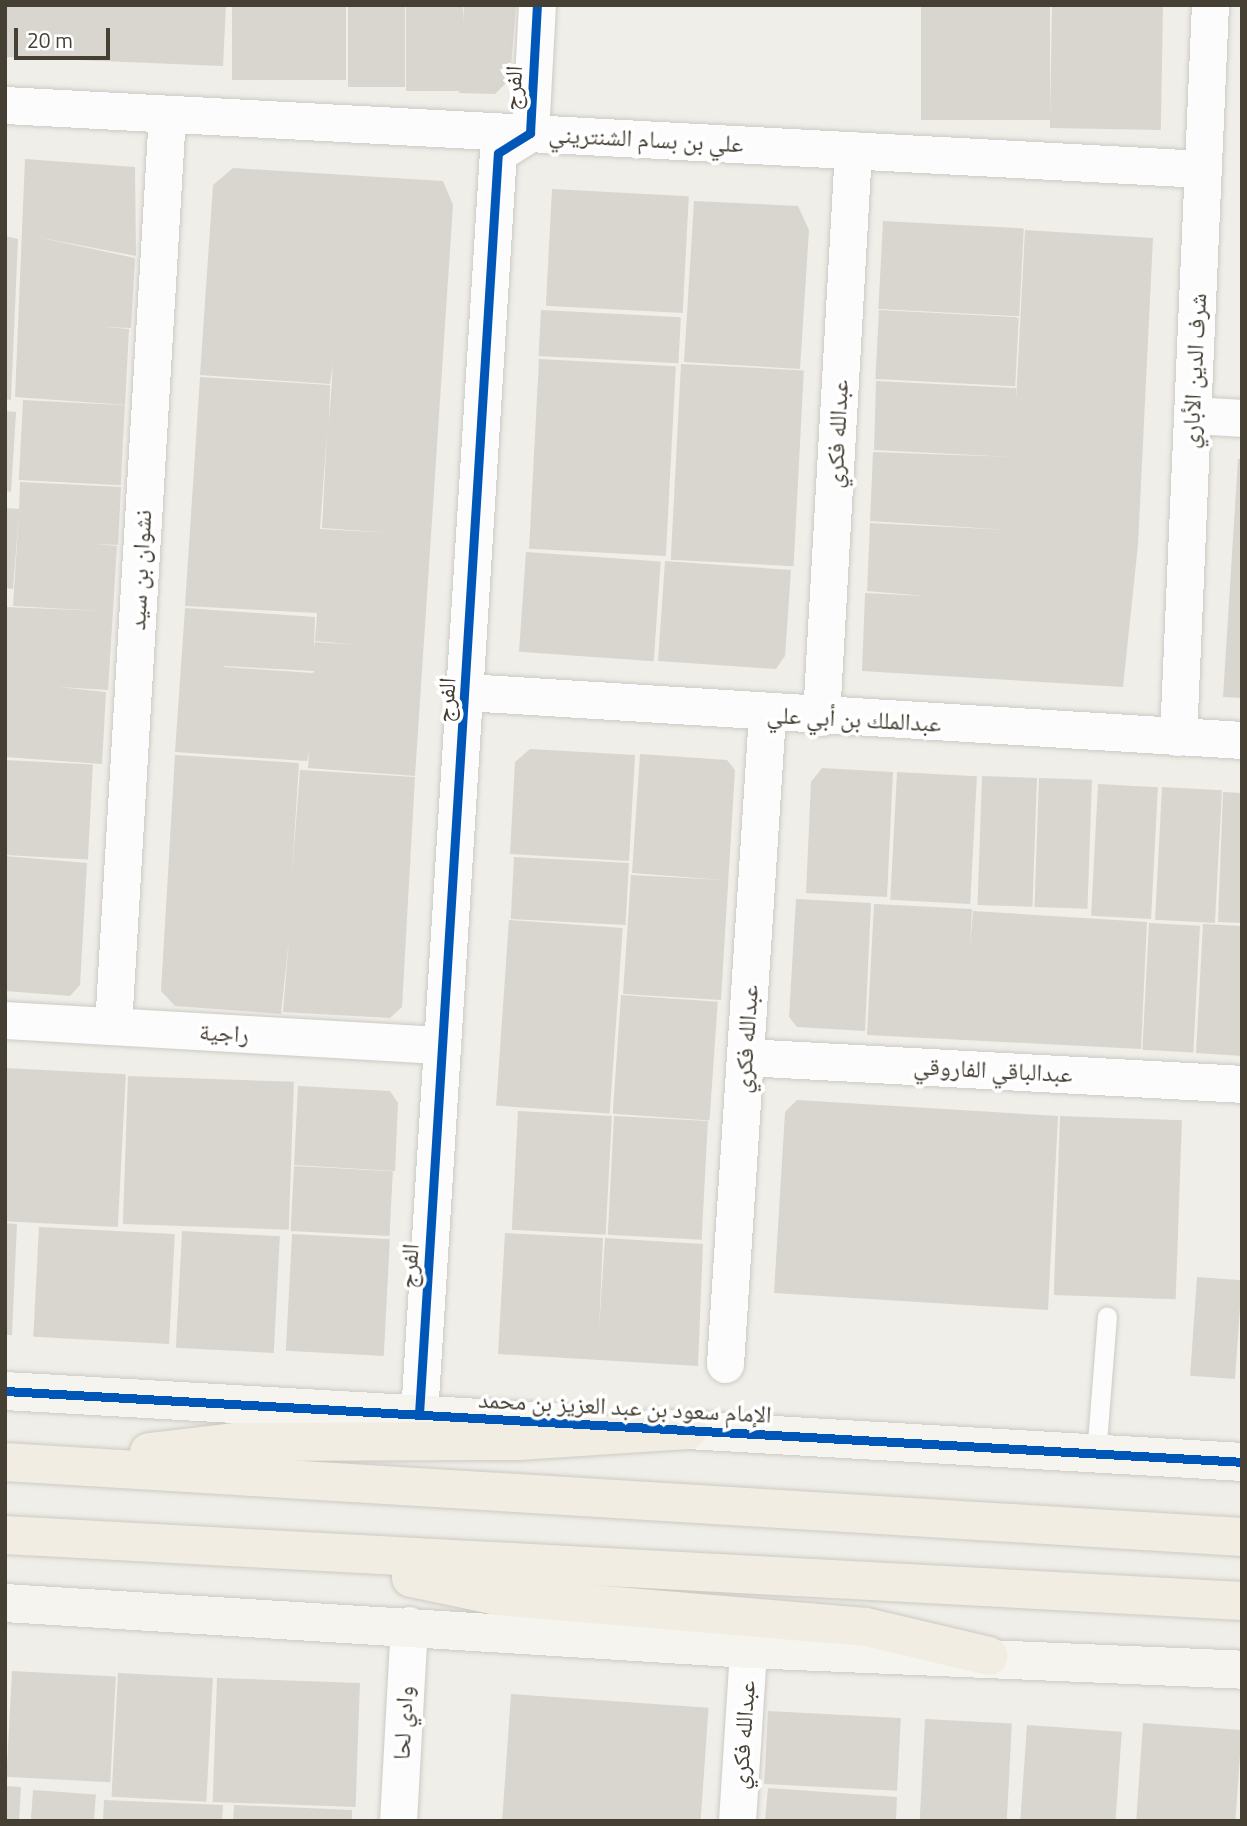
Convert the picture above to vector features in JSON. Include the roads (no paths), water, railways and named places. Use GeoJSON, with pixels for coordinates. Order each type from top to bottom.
{"type":"FeatureCollection","features":[{"type":"Feature","properties":{"kind":"main road"},"geometry":{"type":"LineString","coordinates":[[52,1464],[236,1442],[519,1441],[688,1430]]}},
{"type":"Feature","properties":{"kind":"main road"},"geometry":{"type":"LineString","coordinates":[[5,1461],[1242,1537]]}},
{"type":"Feature","properties":{"kind":"main road"},"geometry":{"type":"LineString","coordinates":[[5,1535],[1242,1601]]}},
{"type":"Feature","properties":{"kind":"main road"},"geometry":{"type":"LineString","coordinates":[[285,1552],[497,1596],[866,1627],[989,1656]]}},
{"type":"Feature","properties":{"kind":"street","name":"الفرج"},"geometry":{"type":"LineString","coordinates":[[419,1414],[498,153],[530,133],[537,5]]}},
{"type":"Feature","properties":{"kind":"street","name":"شرف الدين الأباري"},"geometry":{"type":"LineString","coordinates":[[1178,737],[1210,5]]}},
{"type":"Feature","properties":{"kind":"street","name":"علي بن بسام الشنتريني"},"geometry":{"type":"LineString","coordinates":[[5,105],[1203,169]]}},
{"type":"Feature","properties":{"kind":"street","name":"نشوان بن سيد"},"geometry":{"type":"LineString","coordinates":[[113,1026],[167,115]]}},
{"type":"Feature","properties":{"kind":"street","name":"عبدالله فكري"},"geometry":{"type":"LineString","coordinates":[[821,717],[853,150]]}},
{"type":"Feature","properties":{"kind":"street"},"geometry":{"type":"LineString","coordinates":[[1192,415],[1242,418]]}},
{"type":"Feature","properties":{"kind":"street","name":"عبدالملك بن أبي علي"},"geometry":{"type":"LineString","coordinates":[[466,692],[767,714],[1242,740]]}},
{"type":"Feature","properties":{"kind":"street","name":"عبدالله فكري"},"geometry":{"type":"LineString","coordinates":[[725,1364],[767,714]]}},
{"type":"Feature","properties":{"kind":"street","name":"راجية"},"geometry":{"type":"LineString","coordinates":[[5,1020],[442,1045]]}},
{"type":"Feature","properties":{"kind":"street","name":"عبدالباقي الفاروقي"},"geometry":{"type":"LineString","coordinates":[[745,1057],[1242,1084]]}},
{"type":"Feature","properties":{"kind":"street","name":"الإمام سعود بن عبد العزيز بن محمد"},"geometry":{"type":"LineString","coordinates":[[5,1391],[1242,1462]]}},
{"type":"Feature","properties":{"kind":"street"},"geometry":{"type":"LineString","coordinates":[[5,1603],[409,1625],[748,1649],[989,1656],[1242,1670]]}},
{"type":"Feature","properties":{"kind":"street","name":"وادي لحا"},"geometry":{"type":"LineString","coordinates":[[398,1821],[409,1625]]}},
{"type":"Feature","properties":{"kind":"street","name":"عبدالله فكري"},"geometry":{"type":"LineString","coordinates":[[737,1821],[748,1649]]}},
{"type":"Feature","properties":{"kind":"lane"},"geometry":{"type":"LineString","coordinates":[[1096,1455],[1107,1316]]}}]}
